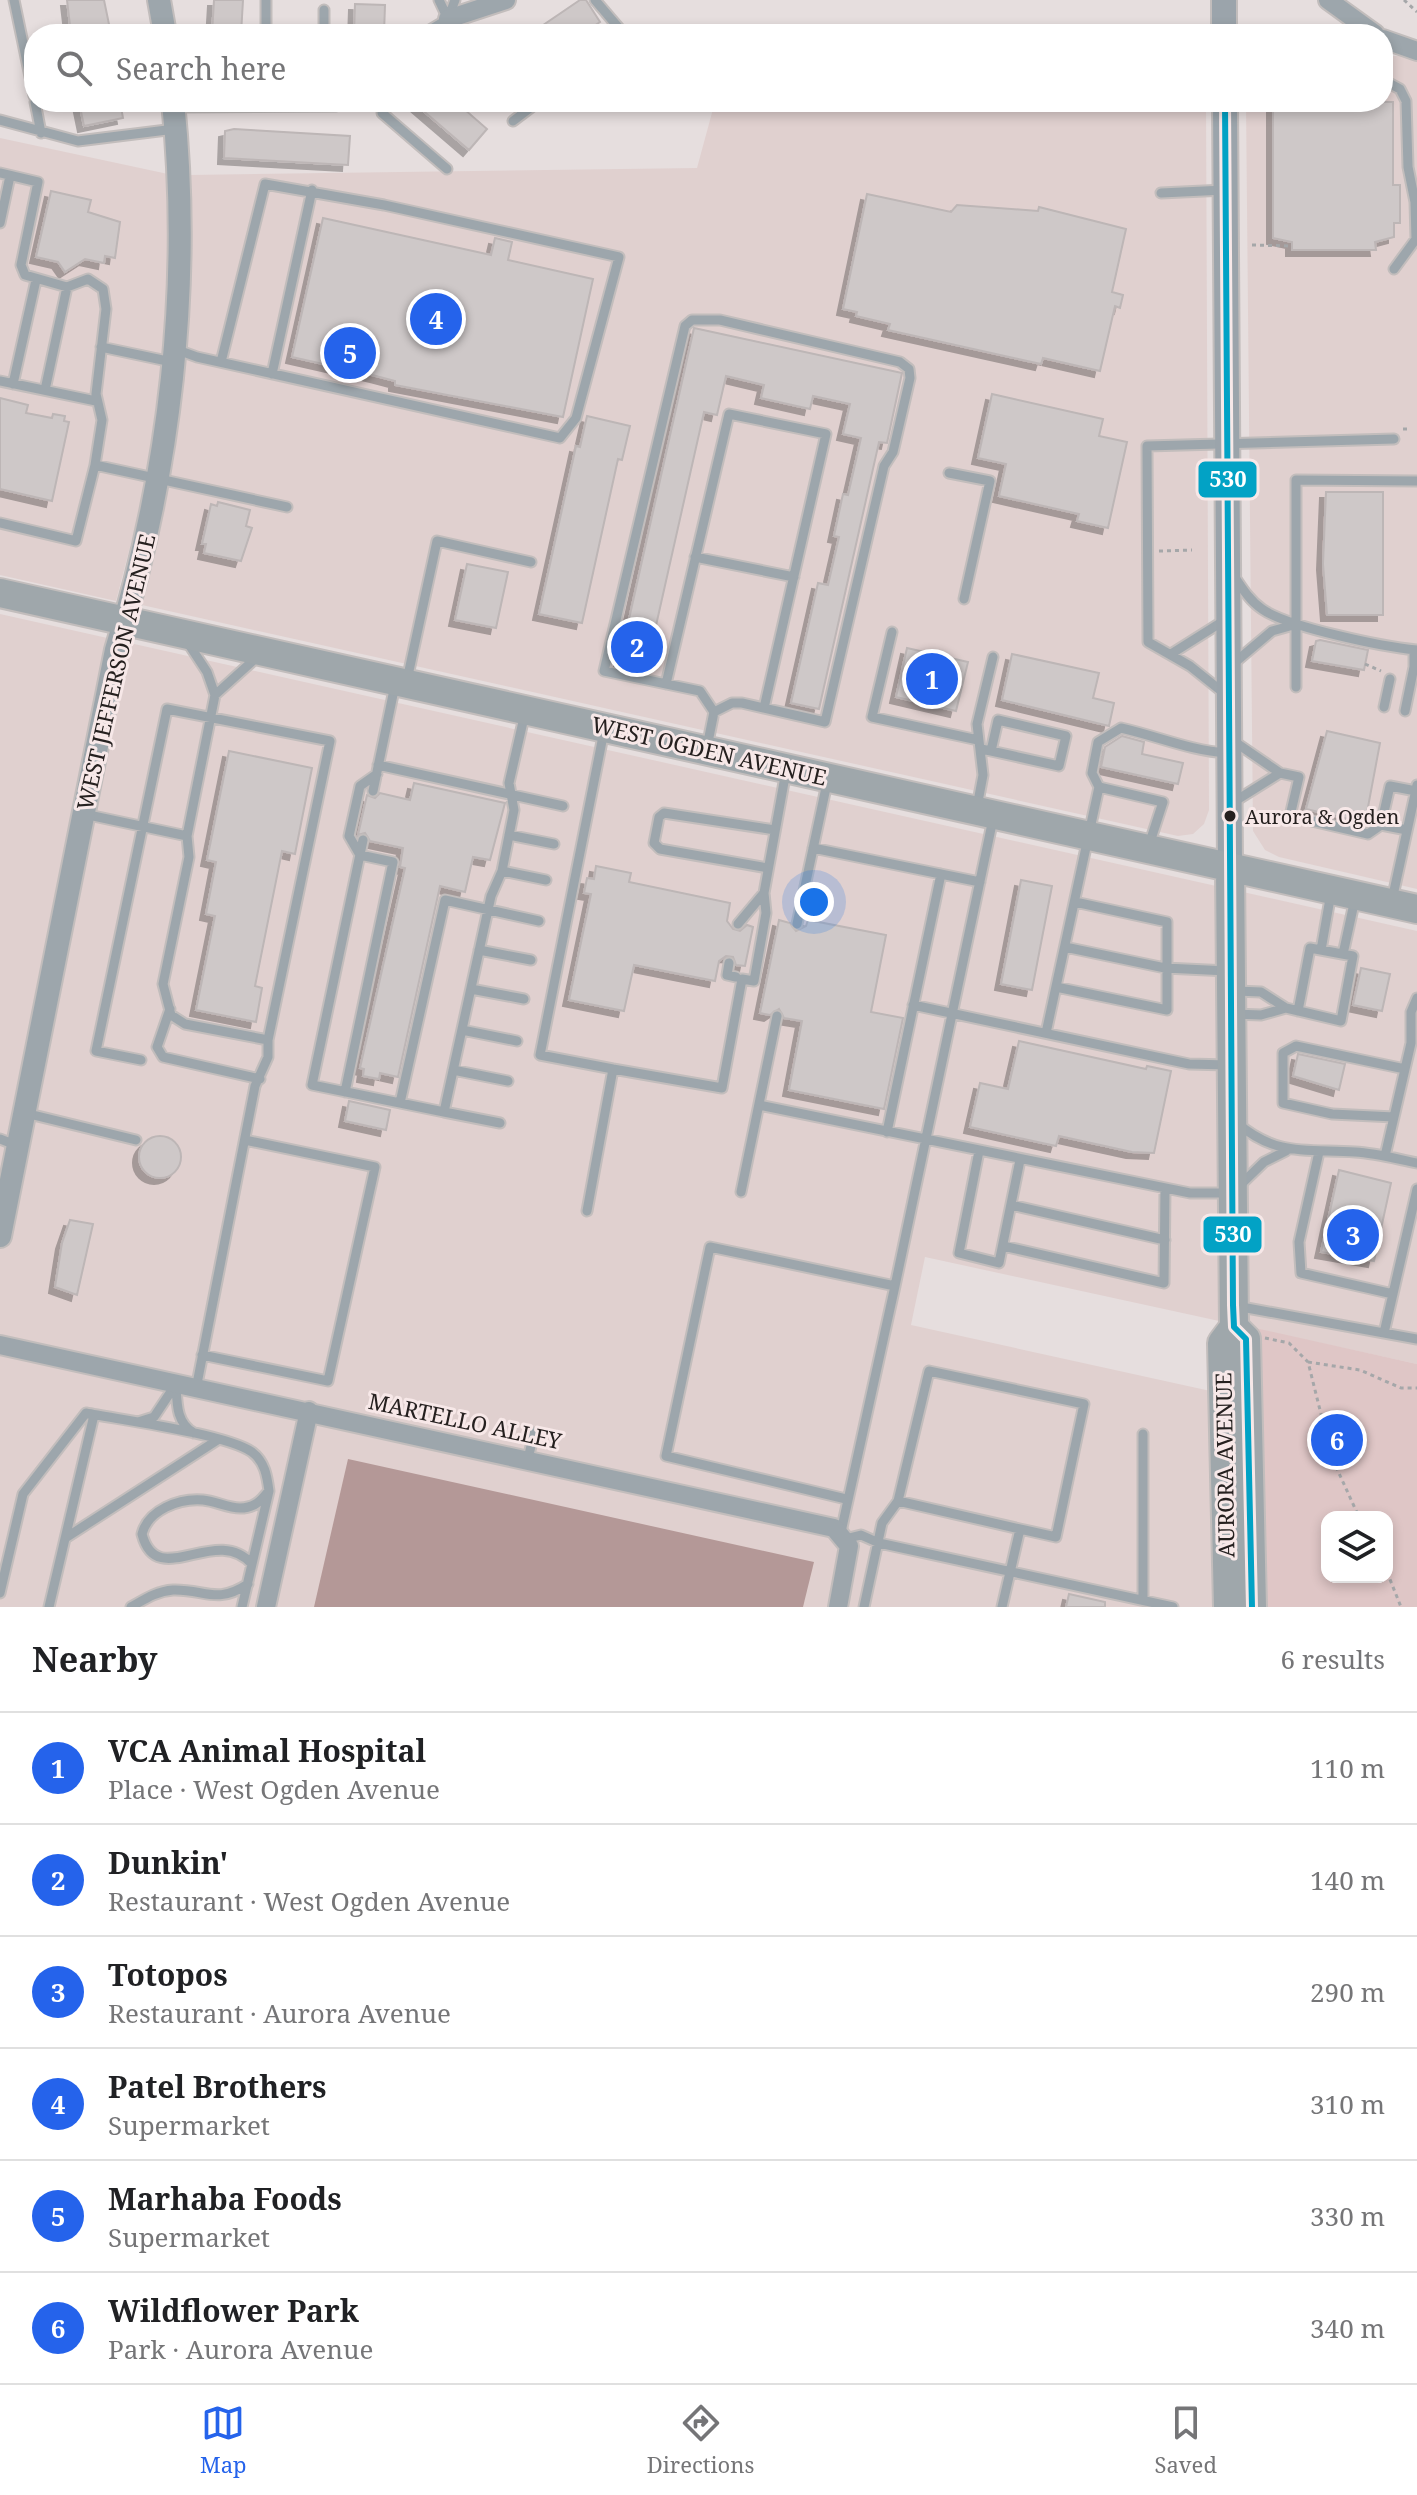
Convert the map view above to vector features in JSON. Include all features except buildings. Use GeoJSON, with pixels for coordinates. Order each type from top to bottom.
{"type":"FeatureCollection","features":[{"type":"Feature","properties":{"kind":"main road"},"geometry":{"type":"LineString","coordinates":[[1224,0],[1224,24]]}},
{"type":"Feature","properties":{"kind":"main road","name":"AURORA AVENUE"},"geometry":{"type":"LineString","coordinates":[[1225,112],[1233,1316],[1222,1343],[1228,1607]]}},
{"type":"Feature","properties":{"kind":"main road","name":"WEST OGDEN AVENUE"},"geometry":{"type":"LineString","coordinates":[[0,593],[1404,906]]}},
{"type":"Feature","properties":{"kind":"main road","name":"AURORA AVENUE"},"geometry":{"type":"LineString","coordinates":[[1233,1316],[1246,1339],[1252,1607]]}},
{"type":"Feature","properties":{"kind":"street"},"geometry":{"type":"LineString","coordinates":[[159,0],[163,24]]}},
{"type":"Feature","properties":{"kind":"street"},"geometry":{"type":"LineString","coordinates":[[448,19],[506,0]]}},
{"type":"Feature","properties":{"kind":"street"},"geometry":{"type":"LineString","coordinates":[[1328,0],[1361,24]]}},
{"type":"Feature","properties":{"kind":"street"},"geometry":{"type":"LineString","coordinates":[[1393,42],[1417,51]]}},
{"type":"Feature","properties":{"kind":"street","name":"WEST JEFFERSON AVENUE"},"geometry":{"type":"LineString","coordinates":[[0,1236],[6,1143],[25,1113],[84,814],[159,476],[174,356],[180,239],[174,113]]}},
{"type":"Feature","properties":{"kind":"street","name":"MARTELLO ALLEY"},"geometry":{"type":"LineString","coordinates":[[0,1345],[834,1528],[843,1536]]}},
{"type":"Feature","properties":{"kind":"street"},"geometry":{"type":"LineString","coordinates":[[266,1607],[309,1411]]}},
{"type":"Feature","properties":{"kind":"street"},"geometry":{"type":"LineString","coordinates":[[838,1607],[848,1555],[843,1536]]}},
{"type":"Feature","properties":{"kind":"lane"},"geometry":{"type":"LineString","coordinates":[[14,0],[24,47]]}},
{"type":"Feature","properties":{"kind":"lane"},"geometry":{"type":"LineString","coordinates":[[266,0],[266,24]]}},
{"type":"Feature","properties":{"kind":"lane"},"geometry":{"type":"LineString","coordinates":[[439,0],[448,19]]}},
{"type":"Feature","properties":{"kind":"lane"},"geometry":{"type":"LineString","coordinates":[[440,24],[448,19],[455,0]]}},
{"type":"Feature","properties":{"kind":"lane"},"geometry":{"type":"LineString","coordinates":[[595,0],[615,24]]}},
{"type":"Feature","properties":{"kind":"lane"},"geometry":{"type":"LineString","coordinates":[[324,10],[324,24]]}},
{"type":"Feature","properties":{"kind":"lane"},"geometry":{"type":"LineString","coordinates":[[1393,85],[1400,89],[1406,101],[1408,167],[1415,202],[1416,239],[1394,269]]}},
{"type":"Feature","properties":{"kind":"lane"},"geometry":{"type":"LineString","coordinates":[[37,112],[41,133]]}},
{"type":"Feature","properties":{"kind":"lane"},"geometry":{"type":"LineString","coordinates":[[0,120],[78,141],[174,113],[197,112]]}},
{"type":"Feature","properties":{"kind":"lane"},"geometry":{"type":"LineString","coordinates":[[383,112],[447,169]]}},
{"type":"Feature","properties":{"kind":"lane"},"geometry":{"type":"LineString","coordinates":[[513,121],[525,112]]}},
{"type":"Feature","properties":{"kind":"lane"},"geometry":{"type":"LineString","coordinates":[[0,223],[5,175],[38,182],[21,265],[25,275],[67,287],[88,279],[103,289],[106,309],[96,401],[102,420],[95,465],[76,541],[0,523]]}},
{"type":"Feature","properties":{"kind":"lane"},"geometry":{"type":"LineString","coordinates":[[101,347],[221,362],[560,438],[576,418],[619,257],[312,190],[265,184],[221,362]]}},
{"type":"Feature","properties":{"kind":"lane"},"geometry":{"type":"LineString","coordinates":[[272,374],[312,190]]}},
{"type":"Feature","properties":{"kind":"lane"},"geometry":{"type":"LineString","coordinates":[[1161,193],[1225,190]]}},
{"type":"Feature","properties":{"kind":"lane"},"geometry":{"type":"LineString","coordinates":[[13,384],[36,280]]}},
{"type":"Feature","properties":{"kind":"lane"},"geometry":{"type":"LineString","coordinates":[[45,390],[67,287]]}},
{"type":"Feature","properties":{"kind":"lane"},"geometry":{"type":"LineString","coordinates":[[706,750],[714,712],[700,691],[604,671],[685,326],[692,320],[720,320],[900,362],[909,369],[910,378],[893,452],[884,466],[825,722],[732,703],[714,712]]}},
{"type":"Feature","properties":{"kind":"lane"},"geometry":{"type":"LineString","coordinates":[[0,381],[96,401]]}},
{"type":"Feature","properties":{"kind":"lane"},"geometry":{"type":"LineString","coordinates":[[666,684],[729,414],[826,434],[764,708]]}},
{"type":"Feature","properties":{"kind":"lane"},"geometry":{"type":"LineString","coordinates":[[1231,699],[1171,654],[1148,642],[1147,446],[1394,439]]}},
{"type":"Feature","properties":{"kind":"lane"},"geometry":{"type":"LineString","coordinates":[[95,465],[159,476],[287,507]]}},
{"type":"Feature","properties":{"kind":"lane"},"geometry":{"type":"LineString","coordinates":[[949,473],[990,481],[964,599]]}},
{"type":"Feature","properties":{"kind":"lane"},"geometry":{"type":"LineString","coordinates":[[1296,687],[1296,480],[1417,481]]}},
{"type":"Feature","properties":{"kind":"lane"},"geometry":{"type":"LineString","coordinates":[[373,791],[437,541],[531,562]]}},
{"type":"Feature","properties":{"kind":"lane"},"geometry":{"type":"LineString","coordinates":[[695,557],[794,577]]}},
{"type":"Feature","properties":{"kind":"lane"},"geometry":{"type":"LineString","coordinates":[[1230,571],[1261,609],[1297,624],[1415,650],[1405,711]]}},
{"type":"Feature","properties":{"kind":"lane"},"geometry":{"type":"LineString","coordinates":[[1171,654],[1230,616]]}},
{"type":"Feature","properties":{"kind":"lane"},"geometry":{"type":"LineString","coordinates":[[1231,666],[1261,638],[1297,624]]}},
{"type":"Feature","properties":{"kind":"lane"},"geometry":{"type":"LineString","coordinates":[[177,632],[196,652],[215,695],[187,836],[189,857],[163,984],[177,1021],[268,1040]]}},
{"type":"Feature","properties":{"kind":"lane"},"geometry":{"type":"LineString","coordinates":[[892,632],[872,717],[983,747],[1059,766],[1066,736],[998,720],[983,747]]}},
{"type":"Feature","properties":{"kind":"lane"},"geometry":{"type":"LineString","coordinates":[[215,695],[263,652]]}},
{"type":"Feature","properties":{"kind":"lane"},"geometry":{"type":"LineString","coordinates":[[993,657],[977,724],[983,747],[985,812],[980,882],[895,1286],[846,1499],[843,1536],[861,1535],[879,1543],[1143,1598],[1173,1607]]}},
{"type":"Feature","properties":{"kind":"lane"},"geometry":{"type":"LineString","coordinates":[[1384,707],[1390,679]]}},
{"type":"Feature","properties":{"kind":"lane"},"geometry":{"type":"LineString","coordinates":[[141,1060],[96,1051],[167,709],[330,741],[268,1040],[268,1057],[245,1140],[196,1389]]}},
{"type":"Feature","properties":{"kind":"lane"},"geometry":{"type":"LineString","coordinates":[[444,1112],[487,910],[502,871],[514,810],[509,783],[526,710]]}},
{"type":"Feature","properties":{"kind":"lane"},"geometry":{"type":"LineString","coordinates":[[605,727],[540,1055],[722,1088],[739,978],[734,964]]}},
{"type":"Feature","properties":{"kind":"lane"},"geometry":{"type":"LineString","coordinates":[[1046,1033],[1099,787],[1092,773],[1098,742],[1121,728],[1177,741],[1196,750],[1231,746],[1280,773],[1299,777],[1290,816],[1368,834],[1381,825],[1390,786],[1416,788],[1407,830],[1404,906]]}},
{"type":"Feature","properties":{"kind":"lane"},"geometry":{"type":"LineString","coordinates":[[739,978],[754,981],[766,913],[764,893],[787,768]]}},
{"type":"Feature","properties":{"kind":"lane"},"geometry":{"type":"LineString","coordinates":[[378,770],[563,806]]}},
{"type":"Feature","properties":{"kind":"lane"},"geometry":{"type":"LineString","coordinates":[[345,1092],[393,862],[360,855],[349,836],[360,786],[378,770]]}},
{"type":"Feature","properties":{"kind":"lane"},"geometry":{"type":"LineString","coordinates":[[1230,804],[1280,773]]}},
{"type":"Feature","properties":{"kind":"lane"},"geometry":{"type":"LineString","coordinates":[[797,924],[828,777]]}},
{"type":"Feature","properties":{"kind":"lane"},"geometry":{"type":"LineString","coordinates":[[1099,787],[1163,802],[1148,848]]}},
{"type":"Feature","properties":{"kind":"lane"},"geometry":{"type":"LineString","coordinates":[[768,868],[660,849],[654,843],[659,817],[664,813],[775,830]]}},
{"type":"Feature","properties":{"kind":"lane"},"geometry":{"type":"LineString","coordinates":[[84,814],[187,836]]}},
{"type":"Feature","properties":{"kind":"lane"},"geometry":{"type":"LineString","coordinates":[[1381,825],[1407,830]]}},
{"type":"Feature","properties":{"kind":"lane"},"geometry":{"type":"LineString","coordinates":[[509,835],[554,844]]}},
{"type":"Feature","properties":{"kind":"lane"},"geometry":{"type":"LineString","coordinates":[[363,840],[312,1085],[500,1123]]}},
{"type":"Feature","properties":{"kind":"lane"},"geometry":{"type":"LineString","coordinates":[[813,848],[980,882]]}},
{"type":"Feature","properties":{"kind":"lane"},"geometry":{"type":"LineString","coordinates":[[502,871],[546,880]]}},
{"type":"Feature","properties":{"kind":"lane"},"geometry":{"type":"LineString","coordinates":[[887,1132],[941,874]]}},
{"type":"Feature","properties":{"kind":"lane"},"geometry":{"type":"LineString","coordinates":[[742,924],[764,893]]}},
{"type":"Feature","properties":{"kind":"lane"},"geometry":{"type":"LineString","coordinates":[[1321,950],[1344,893]]}},
{"type":"Feature","properties":{"kind":"lane"},"geometry":{"type":"LineString","coordinates":[[1343,954],[1344,893]]}},
{"type":"Feature","properties":{"kind":"lane"},"geometry":{"type":"LineString","coordinates":[[400,1103],[445,900],[539,921]]}},
{"type":"Feature","properties":{"kind":"lane"},"geometry":{"type":"LineString","coordinates":[[1056,987],[1167,1010],[1167,922],[1075,902]]}},
{"type":"Feature","properties":{"kind":"lane"},"geometry":{"type":"LineString","coordinates":[[1065,947],[1165,968],[1231,992],[1261,1015],[1286,1008]]}},
{"type":"Feature","properties":{"kind":"lane"},"geometry":{"type":"LineString","coordinates":[[1231,992],[1261,992],[1286,1008],[1298,1011],[1341,1021],[1353,956],[1310,948],[1298,1011]]}},
{"type":"Feature","properties":{"kind":"lane"},"geometry":{"type":"LineString","coordinates":[[479,950],[531,960]]}},
{"type":"Feature","properties":{"kind":"lane"},"geometry":{"type":"LineString","coordinates":[[471,989],[524,999]]}},
{"type":"Feature","properties":{"kind":"lane"},"geometry":{"type":"LineString","coordinates":[[1385,1156],[1411,1043],[1411,1012],[1417,998]]}},
{"type":"Feature","properties":{"kind":"lane"},"geometry":{"type":"LineString","coordinates":[[913,1005],[1189,1064],[1232,1065]]}},
{"type":"Feature","properties":{"kind":"lane"},"geometry":{"type":"LineString","coordinates":[[170,1009],[157,1047],[163,1057],[260,1079]]}},
{"type":"Feature","properties":{"kind":"lane"},"geometry":{"type":"LineString","coordinates":[[741,1192],[777,1016]]}},
{"type":"Feature","properties":{"kind":"lane"},"geometry":{"type":"LineString","coordinates":[[462,1030],[517,1041]]}},
{"type":"Feature","properties":{"kind":"lane"},"geometry":{"type":"LineString","coordinates":[[1394,1117],[1332,1114],[1283,1103],[1283,1053],[1296,1046],[1405,1069]]}},
{"type":"Feature","properties":{"kind":"lane"},"geometry":{"type":"LineString","coordinates":[[587,1211],[613,1069]]}},
{"type":"Feature","properties":{"kind":"lane"},"geometry":{"type":"LineString","coordinates":[[453,1070],[508,1081]]}},
{"type":"Feature","properties":{"kind":"lane"},"geometry":{"type":"LineString","coordinates":[[759,1105],[1165,1190],[1232,1193],[1264,1162],[1286,1151]]}},
{"type":"Feature","properties":{"kind":"lane"},"geometry":{"type":"LineString","coordinates":[[25,1113],[136,1140]]}},
{"type":"Feature","properties":{"kind":"lane"},"geometry":{"type":"LineString","coordinates":[[1232,1118],[1264,1142],[1286,1151],[1385,1156],[1417,1163]]}},
{"type":"Feature","properties":{"kind":"lane"},"geometry":{"type":"LineString","coordinates":[[202,1355],[328,1381],[375,1167],[245,1140]]}},
{"type":"Feature","properties":{"kind":"lane"},"geometry":{"type":"LineString","coordinates":[[979,1151],[959,1253],[999,1263],[1020,1160]]}},
{"type":"Feature","properties":{"kind":"lane"},"geometry":{"type":"LineString","coordinates":[[1319,1152],[1299,1242],[1301,1273],[1393,1294]]}},
{"type":"Feature","properties":{"kind":"lane"},"geometry":{"type":"LineString","coordinates":[[1384,1333],[1417,1189]]}},
{"type":"Feature","properties":{"kind":"lane"},"geometry":{"type":"LineString","coordinates":[[1003,1246],[1164,1283],[1165,1190]]}},
{"type":"Feature","properties":{"kind":"lane"},"geometry":{"type":"LineString","coordinates":[[1011,1205],[1165,1240]]}},
{"type":"Feature","properties":{"kind":"lane"},"geometry":{"type":"LineString","coordinates":[[846,1499],[666,1456],[710,1247],[895,1286]]}},
{"type":"Feature","properties":{"kind":"lane"},"geometry":{"type":"LineString","coordinates":[[1233,1316],[1416,1336]]}},
{"type":"Feature","properties":{"kind":"lane"},"geometry":{"type":"LineString","coordinates":[[864,1607],[882,1523],[898,1501],[929,1371],[1084,1404],[1056,1537],[898,1501]]}},
{"type":"Feature","properties":{"kind":"lane"},"geometry":{"type":"LineString","coordinates":[[134,1423],[154,1417],[176,1384]]}},
{"type":"Feature","properties":{"kind":"lane"},"geometry":{"type":"LineString","coordinates":[[176,1384],[178,1412],[184,1427],[200,1436]]}},
{"type":"Feature","properties":{"kind":"lane"},"geometry":{"type":"LineString","coordinates":[[0,1593],[23,1494],[86,1413],[219,1439],[252,1453],[267,1471],[269,1491],[242,1607]]}},
{"type":"Feature","properties":{"kind":"lane"},"geometry":{"type":"LineString","coordinates":[[51,1604],[94,1415]]}},
{"type":"Feature","properties":{"kind":"lane"},"geometry":{"type":"LineString","coordinates":[[528,1459],[534,1433]]}},
{"type":"Feature","properties":{"kind":"lane"},"geometry":{"type":"LineString","coordinates":[[1143,1434],[1143,1598]]}},
{"type":"Feature","properties":{"kind":"lane"},"geometry":{"type":"LineString","coordinates":[[67,1537],[219,1439]]}},
{"type":"Feature","properties":{"kind":"lane"},"geometry":{"type":"LineString","coordinates":[[252,1564],[242,1554],[229,1548],[172,1560],[150,1552],[142,1534],[151,1517],[167,1507],[204,1500],[241,1508],[258,1504],[269,1491]]}},
{"type":"Feature","properties":{"kind":"lane"},"geometry":{"type":"LineString","coordinates":[[1002,1607],[1020,1529]]}},
{"type":"Feature","properties":{"kind":"lane"},"geometry":{"type":"LineString","coordinates":[[131,1607],[152,1594],[174,1590],[212,1602],[248,1584]]}},
{"type":"Feature","properties":{"kind":"path"},"geometry":{"type":"LineString","coordinates":[[1404,0],[1417,12]]}},
{"type":"Feature","properties":{"kind":"path"},"geometry":{"type":"LineString","coordinates":[[1252,245],[1292,246]]}},
{"type":"Feature","properties":{"kind":"path"},"geometry":{"type":"LineString","coordinates":[[1403,429],[1410,429]]}},
{"type":"Feature","properties":{"kind":"path"},"geometry":{"type":"LineString","coordinates":[[1148,551],[1192,550]]}},
{"type":"Feature","properties":{"kind":"path"},"geometry":{"type":"LineString","coordinates":[[1365,664],[1382,669]]}},
{"type":"Feature","properties":{"kind":"path"},"geometry":{"type":"LineString","coordinates":[[1261,1337],[1289,1343],[1308,1362],[1332,1458],[1356,1511]]}},
{"type":"Feature","properties":{"kind":"path"},"geometry":{"type":"LineString","coordinates":[[1308,1362],[1360,1370],[1401,1388],[1417,1388]]}},
{"type":"Feature","properties":{"kind":"path"},"geometry":{"type":"LineString","coordinates":[[1391,1583],[1401,1607]]}},
{"type":"Feature","properties":{"kind":"shaded area"},"geometry":{"type":"Polygon","coordinates":[[[1393,56],[1417,56],[1417,889],[1279,857],[1265,850],[1253,831],[1246,112],[1393,112],[1393,56]]]}},
{"type":"Feature","properties":{"kind":"shaded area"},"geometry":{"type":"Polygon","coordinates":[[[712,112],[1206,112],[1209,810],[1204,824],[1193,834],[1178,836],[142,605],[174,459],[189,331],[189,175],[697,168],[712,112]]]}},
{"type":"Feature","properties":{"kind":"shaded area"},"geometry":{"type":"Polygon","coordinates":[[[0,138],[168,174],[171,237],[160,375],[144,493],[116,601],[0,575],[0,138]]]}},
{"type":"Feature","properties":{"kind":"shaded area"},"geometry":{"type":"Polygon","coordinates":[[[0,614],[1417,931],[1417,1364],[925,1257],[911,1325],[1215,1392],[1219,1607],[0,1607],[0,614]]]}},
{"type":"Feature","properties":{"kind":"shaded area"},"geometry":{"type":"Polygon","coordinates":[[[1255,1328],[1417,1364],[1417,1607],[1258,1607],[1255,1328]]]}},
{"type":"Feature","properties":{"kind":"shaded area"},"geometry":{"type":"Polygon","coordinates":[[[348,1459],[814,1562],[803,1607],[314,1607],[348,1459]]]}},
{"type":"Feature","properties":{"kind":"transit line","name":"530"},"geometry":{"type":"LineString","coordinates":[[1225,112],[1233,1305],[1234,1327],[1246,1339],[1252,1607]]}},
{"type":"Feature","properties":{"kind":"place","name":"Patel Brothers"},"geometry":{"type":"Point","coordinates":[436,319]}},
{"type":"Feature","properties":{"kind":"place","name":"Marhaba Foods"},"geometry":{"type":"Point","coordinates":[350,353]}},
{"type":"Feature","properties":{"kind":"place","name":"Dunkin'"},"geometry":{"type":"Point","coordinates":[637,647]}},
{"type":"Feature","properties":{"kind":"place","name":"VCA Animal Hospital"},"geometry":{"type":"Point","coordinates":[932,679]}},
{"type":"Feature","properties":{"kind":"place","name":"Aurora & Ogden"},"geometry":{"type":"Point","coordinates":[1230,816]}},
{"type":"Feature","properties":{"kind":"place","name":"Totopos"},"geometry":{"type":"Point","coordinates":[1353,1235]}},
{"type":"Feature","properties":{"kind":"place","name":"Wildflower Park"},"geometry":{"type":"Point","coordinates":[1337,1440]}}]}
